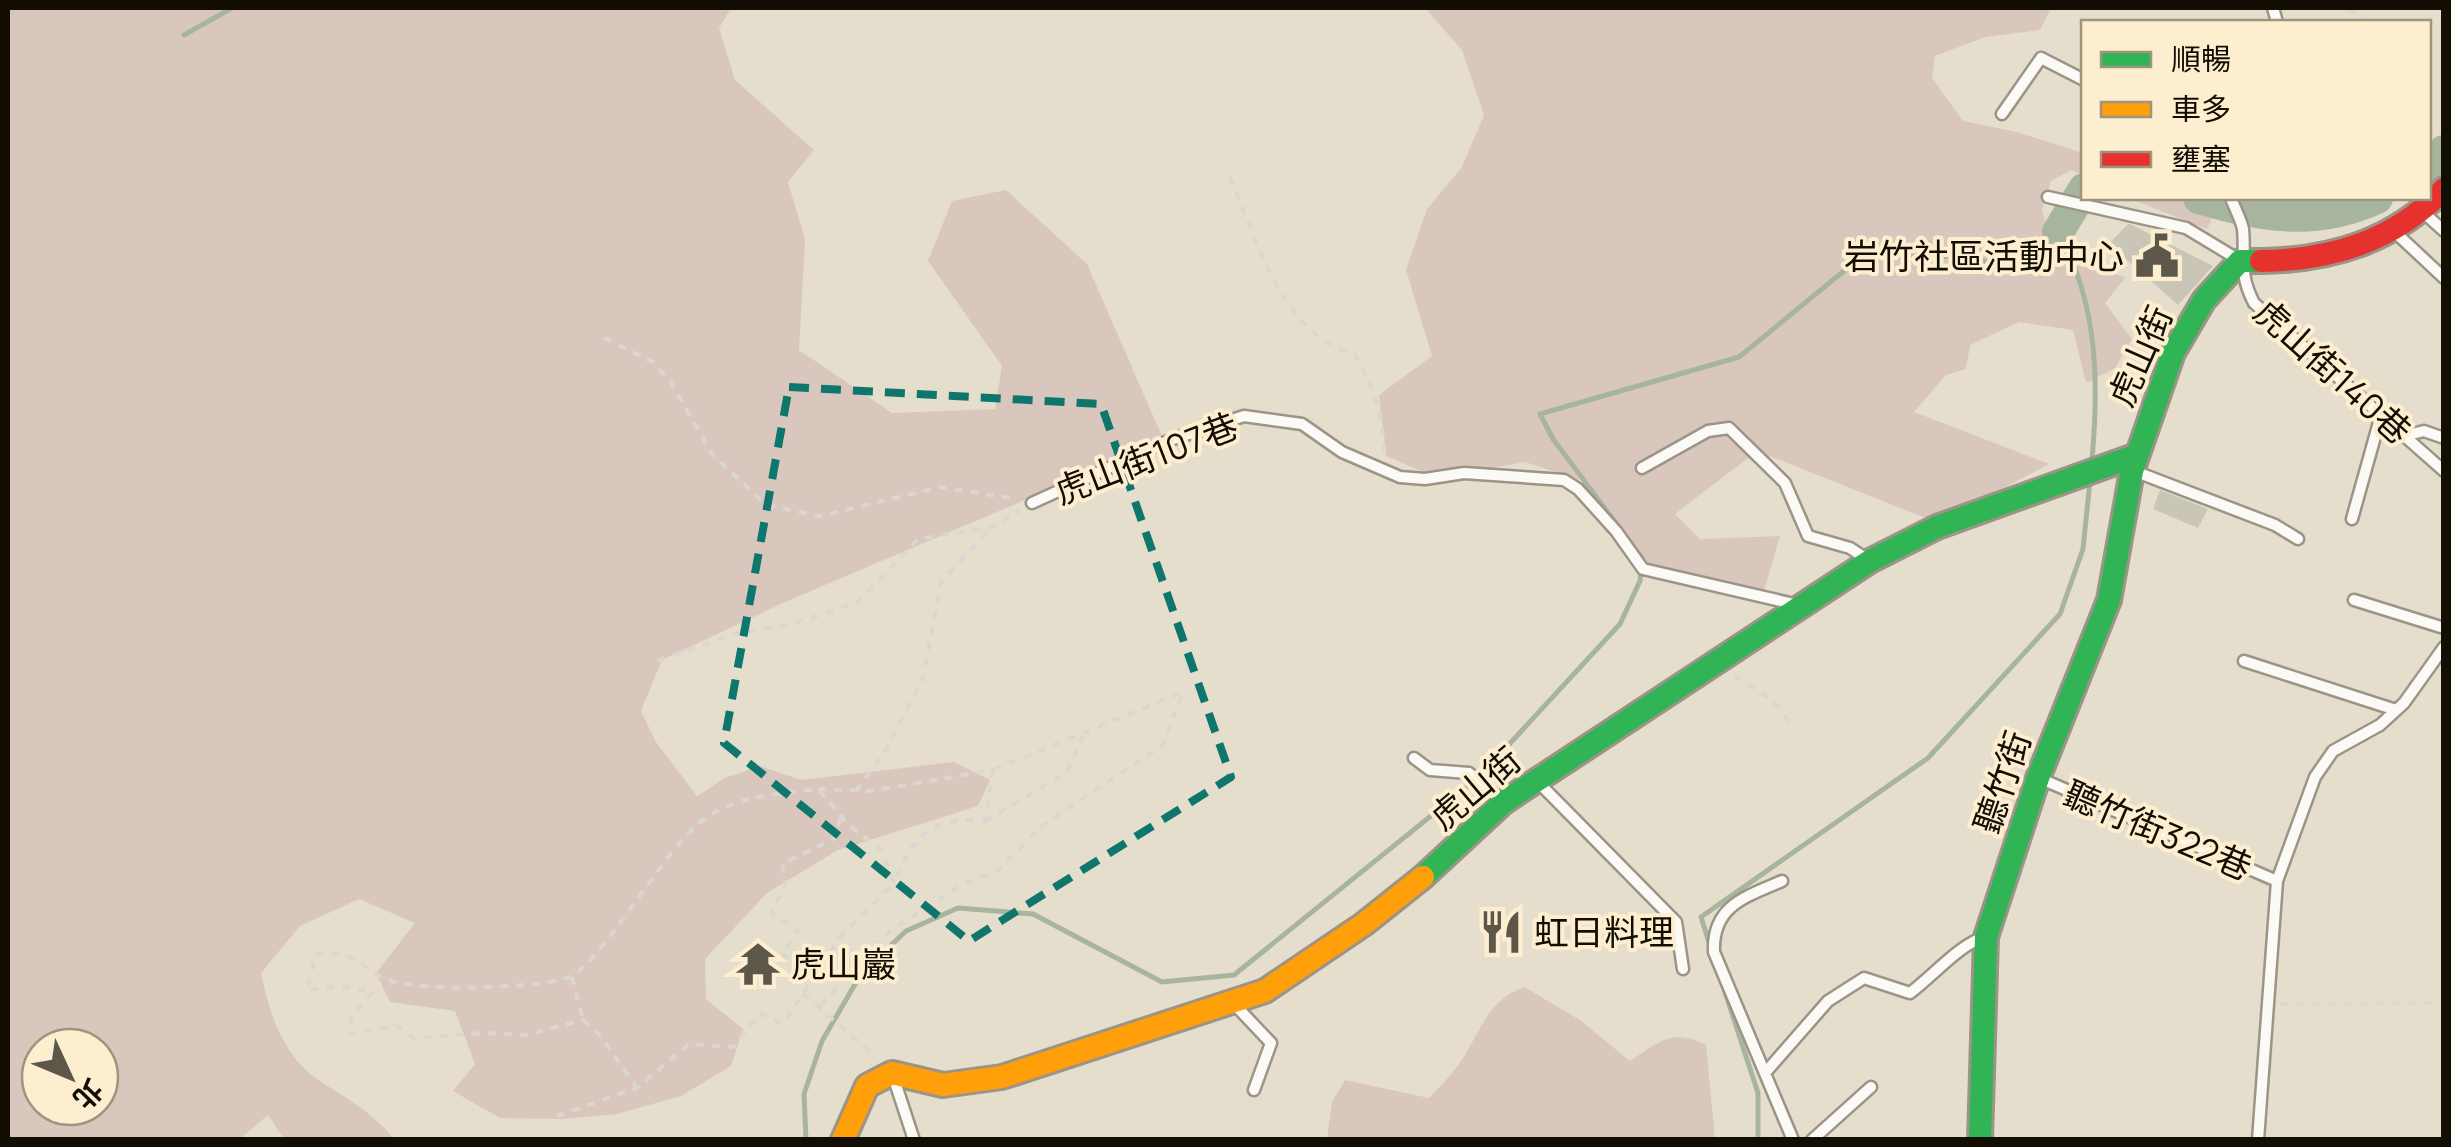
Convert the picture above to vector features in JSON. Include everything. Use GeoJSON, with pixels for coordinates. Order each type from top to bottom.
{"type":"FeatureCollection","features":[{"type":"Feature","properties":{"kind":"street"},"geometry":{"type":"LineString","coordinates":[[2240,261],[2273,261],[2368,245],[2397,234],[2424,213],[2444,189]]}},
{"type":"Feature","properties":{"kind":"street","name":"虎山街"},"geometry":{"type":"LineString","coordinates":[[892,1073],[943,1085],[1002,1077],[1265,990],[1364,924],[1445,859],[1504,802],[1870,561],[1938,527],[2080,474],[2128,462],[2173,352],[2204,300],[2228,279],[2240,261]]}},
{"type":"Feature","properties":{"kind":"street","name":"聽竹街"},"geometry":{"type":"LineString","coordinates":[[1980,1140],[1980,1002],[1986,937],[2038,778],[2108,600],[2128,462]]}},
{"type":"Feature","properties":{"kind":"street"},"geometry":{"type":"LineString","coordinates":[[843,1140],[867,1086],[892,1073]]}},
{"type":"Feature","properties":{"kind":"lane"},"geometry":{"type":"LineString","coordinates":[[2002,114],[2040,58],[2081,78]]}},
{"type":"Feature","properties":{"kind":"lane"},"geometry":{"type":"LineString","coordinates":[[2048,197],[2186,228],[2240,261],[2243,229],[2231,200]]}},
{"type":"Feature","properties":{"kind":"lane"},"geometry":{"type":"LineString","coordinates":[[2424,213],[2444,232]]}},
{"type":"Feature","properties":{"kind":"lane"},"geometry":{"type":"LineString","coordinates":[[2397,234],[2444,278]]}},
{"type":"Feature","properties":{"kind":"lane","name":"虎山街140巷"},"geometry":{"type":"LineString","coordinates":[[2240,261],[2254,304],[2444,471]]}},
{"type":"Feature","properties":{"kind":"lane"},"geometry":{"type":"LineString","coordinates":[[2352,519],[2381,415]]}},
{"type":"Feature","properties":{"kind":"lane","name":"虎山街107巷"},"geometry":{"type":"LineString","coordinates":[[1032,503],[1170,440],[1244,416],[1302,424],[1342,452],[1400,476],[1425,479],[1464,472],[1564,480],[1578,489],[1616,531],[1643,569],[1800,606]]}},
{"type":"Feature","properties":{"kind":"lane"},"geometry":{"type":"LineString","coordinates":[[1642,468],[1708,431],[1730,428],[1785,483],[1808,536],[1850,548],[1870,561]]}},
{"type":"Feature","properties":{"kind":"lane"},"geometry":{"type":"LineString","coordinates":[[2404,436],[2424,432],[2444,438]]}},
{"type":"Feature","properties":{"kind":"lane"},"geometry":{"type":"LineString","coordinates":[[2128,462],[2275,525],[2298,539]]}},
{"type":"Feature","properties":{"kind":"lane"},"geometry":{"type":"LineString","coordinates":[[2354,600],[2444,628]]}},
{"type":"Feature","properties":{"kind":"lane"},"geometry":{"type":"LineString","coordinates":[[2258,1140],[2278,882],[2315,776],[2333,752],[2380,725],[2396,710],[2444,647]]}},
{"type":"Feature","properties":{"kind":"lane"},"geometry":{"type":"LineString","coordinates":[[2244,662],[2396,710]]}},
{"type":"Feature","properties":{"kind":"lane"},"geometry":{"type":"LineString","coordinates":[[1414,758],[1430,770],[1469,773],[1504,802]]}},
{"type":"Feature","properties":{"kind":"lane","name":"聽竹街322巷"},"geometry":{"type":"LineString","coordinates":[[2038,778],[2278,882]]}},
{"type":"Feature","properties":{"kind":"lane"},"geometry":{"type":"LineString","coordinates":[[1536,780],[1676,922],[1683,968]]}},
{"type":"Feature","properties":{"kind":"lane"},"geometry":{"type":"LineString","coordinates":[[1782,880],[1733,903],[1718,917],[1713,936],[1714,952],[1792,1140]]}},
{"type":"Feature","properties":{"kind":"lane"},"geometry":{"type":"LineString","coordinates":[[1765,1073],[1828,1001],[1864,978],[1910,993],[1948,964],[1968,941],[1986,937]]}},
{"type":"Feature","properties":{"kind":"lane"},"geometry":{"type":"LineString","coordinates":[[1232,1002],[1270,1043],[1254,1090]]}},
{"type":"Feature","properties":{"kind":"lane"},"geometry":{"type":"LineString","coordinates":[[892,1073],[914,1140]]}},
{"type":"Feature","properties":{"kind":"lane"},"geometry":{"type":"LineString","coordinates":[[1812,1140],[1870,1088]]}},
{"type":"Feature","properties":{"kind":"path"},"geometry":{"type":"LineString","coordinates":[[1230,177],[1282,298],[1334,348],[1354,354],[1367,374],[1381,404],[1386,468]]}},
{"type":"Feature","properties":{"kind":"path"},"geometry":{"type":"LineString","coordinates":[[604,338],[653,362],[670,382],[712,454],[766,505],[820,516],[942,488],[996,493],[1032,503]]}},
{"type":"Feature","properties":{"kind":"path"},"geometry":{"type":"LineString","coordinates":[[856,790],[887,748],[924,678],[941,582],[992,526],[1032,503]]}},
{"type":"Feature","properties":{"kind":"path"},"geometry":{"type":"LineString","coordinates":[[657,661],[738,633],[789,624],[858,602],[918,539],[992,526]]}},
{"type":"Feature","properties":{"kind":"path"},"geometry":{"type":"LineString","coordinates":[[1713,663],[1773,701],[1791,724]]}},
{"type":"Feature","properties":{"kind":"path"},"geometry":{"type":"LineString","coordinates":[[583,1020],[527,1035],[483,1032],[413,1038],[397,1026],[350,1034],[351,1017],[373,992],[340,986],[307,990],[316,954],[347,952],[389,980],[416,987],[524,985],[572,977],[607,941],[645,884],[705,818],[741,800],[818,788],[856,790],[993,770],[1184,692],[1162,746],[1042,825],[996,872],[963,884],[890,930],[820,1006]]}},
{"type":"Feature","properties":{"kind":"path"},"geometry":{"type":"LineString","coordinates":[[556,1116],[637,1088],[689,1044],[732,1047],[760,1014],[782,1024],[839,938],[894,883],[910,844],[953,818],[985,821],[1067,772],[1083,736]]}},
{"type":"Feature","properties":{"kind":"path"},"geometry":{"type":"LineString","coordinates":[[985,821],[993,770]]}},
{"type":"Feature","properties":{"kind":"path"},"geometry":{"type":"LineString","coordinates":[[818,788],[841,816],[882,852],[894,883]]}},
{"type":"Feature","properties":{"kind":"path"},"geometry":{"type":"LineString","coordinates":[[814,978],[782,954],[798,931],[771,912],[785,886],[782,864],[835,838],[841,816]]}},
{"type":"Feature","properties":{"kind":"path"},"geometry":{"type":"LineString","coordinates":[[572,977],[583,1020],[598,1033],[637,1088]]}},
{"type":"Feature","properties":{"kind":"path"},"geometry":{"type":"LineString","coordinates":[[803,994],[892,1073]]}},
{"type":"Feature","properties":{"kind":"path"},"geometry":{"type":"LineString","coordinates":[[2266,1004],[2444,1003]]}},
{"type":"Feature","properties":{"kind":"highlighted area"},"geometry":{"type":"Polygon","coordinates":[[[789,387],[1101,404],[1231,777],[969,941],[724,743],[789,387]]]}},
{"type":"Feature","properties":{"kind":"shaded area"},"geometry":{"type":"Polygon","coordinates":[[[8,8],[731,8],[719,28],[735,80],[814,150],[788,182],[805,239],[799,350],[892,413],[995,409],[1002,366],[928,261],[952,201],[1006,190],[1087,264],[1164,441],[785,602],[662,660],[641,711],[656,742],[697,796],[725,778],[760,766],[801,780],[954,762],[990,780],[978,806],[838,850],[767,893],[705,959],[706,999],[743,1029],[731,1066],[681,1096],[617,1114],[563,1119],[500,1118],[453,1091],[475,1064],[455,1011],[390,1002],[376,973],[415,923],[359,899],[300,926],[261,973],[274,1019],[297,1060],[369,1114],[394,1139],[284,1139],[268,1115],[240,1139],[8,1139],[8,8]]]}},
{"type":"Feature","properties":{"kind":"shaded area"},"geometry":{"type":"Polygon","coordinates":[[[1425,8],[2051,8],[2040,30],[1985,37],[1935,56],[1932,78],[1963,121],[2017,132],[2081,152],[2081,174],[2071,170],[2051,181],[2042,210],[2051,240],[2125,278],[2105,303],[2132,339],[2115,368],[2086,383],[2073,330],[2019,322],[1970,345],[1966,369],[1946,375],[1914,412],[2049,464],[1938,523],[1757,451],[1675,514],[1700,539],[1780,536],[1761,601],[1640,561],[1605,531],[1583,481],[1525,462],[1438,478],[1386,456],[1379,395],[1432,356],[1406,270],[1427,209],[1462,167],[1484,115],[1462,50],[1425,8]]]}},
{"type":"Feature","properties":{"kind":"shaded area"},"geometry":{"type":"Polygon","coordinates":[[[2133,200],[2220,200],[2207,229],[2133,200]]]}},
{"type":"Feature","properties":{"kind":"shaded area"},"geometry":{"type":"Polygon","coordinates":[[[1524,987],[1580,1020],[1630,1061],[1658,1043],[1675,1038],[1706,1045],[1715,1139],[1327,1139],[1332,1102],[1345,1080],[1429,1098],[1456,1068],[1491,1011],[1524,987]]]}},
{"type":"Feature","properties":{"kind":"building","name":"岩竹社區活動中心"},"geometry":{"type":"Polygon","coordinates":[[[2128,224],[2213,266],[2178,305],[2109,244],[2128,224]]]}},
{"type":"Feature","properties":{"kind":"building"},"geometry":{"type":"Polygon","coordinates":[[[2160,490],[2208,509],[2198,528],[2153,509],[2160,490]]]}},
{"type":"Feature","properties":{"kind":"waterway"},"geometry":{"type":"LineString","coordinates":[[184,35],[232,8]]}},
{"type":"Feature","properties":{"kind":"waterway"},"geometry":{"type":"LineString","coordinates":[[2431,167],[2444,151]]}},
{"type":"Feature","properties":{"kind":"waterway"},"geometry":{"type":"LineString","coordinates":[[2058,232],[2081,194]]}},
{"type":"Feature","properties":{"kind":"waterway"},"geometry":{"type":"LineString","coordinates":[[2207,200],[2288,216],[2331,213],[2372,200]]}},
{"type":"Feature","properties":{"kind":"waterway"},"geometry":{"type":"LineString","coordinates":[[806,1140],[804,1094],[822,1041],[861,974],[906,931],[958,908],[1033,914],[1162,982],[1234,975],[1479,777],[1620,624],[1640,581],[1642,558],[1553,439],[1540,414],[1739,357],[1861,257],[1948,256],[1995,263],[2058,232],[2081,286],[2093,343],[2092,460]]}},
{"type":"Feature","properties":{"kind":"waterway"},"geometry":{"type":"LineString","coordinates":[[1711,949],[1701,917],[1928,758],[2060,614],[2083,549],[2090,481]]}},
{"type":"Feature","properties":{"kind":"waterway"},"geometry":{"type":"LineString","coordinates":[[1722,983],[1758,1093],[1758,1140]]}},
{"type":"Feature","properties":{"kind":"traffic: fast"},"geometry":{"type":"LineString","coordinates":[[1980,1140],[1986,937],[2038,778],[2109,600],[2132,471],[2173,353],[2204,300],[2240,261],[2261,261]]}},
{"type":"Feature","properties":{"kind":"traffic: fast"},"geometry":{"type":"LineString","coordinates":[[1423,877],[1504,802],[1870,561],[1937,527],[2137,455]]}},
{"type":"Feature","properties":{"kind":"traffic: slow"},"geometry":{"type":"LineString","coordinates":[[843,1140],[867,1086],[892,1073],[943,1085],[1002,1077],[1265,991],[1364,924],[1423,877]]}},
{"type":"Feature","properties":{"kind":"traffic: jam"},"geometry":{"type":"LineString","coordinates":[[2261,261],[2313,257],[2360,244],[2404,222],[2444,189]]}},
{"type":"Feature","properties":{"kind":"place","name":"岩竹社區活動中心"},"geometry":{"type":"Point","coordinates":[2157,256]}},
{"type":"Feature","properties":{"kind":"place","name":"虹日料理"},"geometry":{"type":"Point","coordinates":[1501,932]}},
{"type":"Feature","properties":{"kind":"place","name":"虎山巖"},"geometry":{"type":"Point","coordinates":[758,964]}}]}
